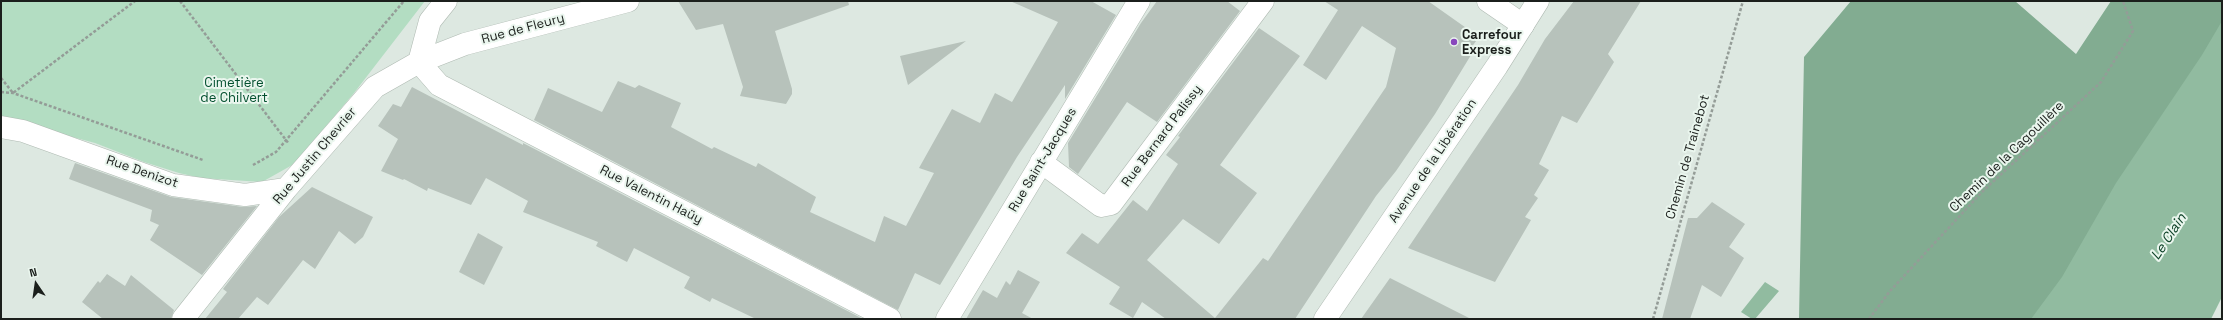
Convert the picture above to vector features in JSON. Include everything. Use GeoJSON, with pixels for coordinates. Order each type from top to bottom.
{"type":"FeatureCollection","features":[{"type":"Feature","properties":{"kind":"street"},"geometry":{"type":"LineString","coordinates":[[419,62],[430,21],[446,1]]}},
{"type":"Feature","properties":{"kind":"street","name":"Rue de Fleury"},"geometry":{"type":"LineString","coordinates":[[419,62],[465,44],[628,1]]}},
{"type":"Feature","properties":{"kind":"street","name":"Rue Saint-Jacques"},"geometry":{"type":"LineString","coordinates":[[947,319],[1139,1]]}},
{"type":"Feature","properties":{"kind":"street","name":"Rue Bernard Palissy"},"geometry":{"type":"LineString","coordinates":[[1042,162],[1101,206],[1111,204],[1263,1]]}},
{"type":"Feature","properties":{"kind":"street"},"geometry":{"type":"LineString","coordinates":[[1488,1],[1523,25]]}},
{"type":"Feature","properties":{"kind":"street","name":"Avenue de la Libération"},"geometry":{"type":"LineString","coordinates":[[1325,319],[1497,66],[1538,1]]}},
{"type":"Feature","properties":{"kind":"street","name":"Rue Justin Chevrier"},"geometry":{"type":"LineString","coordinates":[[183,319],[286,189],[375,87],[419,62]]}},
{"type":"Feature","properties":{"kind":"street","name":"Rue Valentin Haüy"},"geometry":{"type":"LineString","coordinates":[[419,62],[439,85],[890,319]]}},
{"type":"Feature","properties":{"kind":"street","name":"Rue Denizot"},"geometry":{"type":"LineString","coordinates":[[1,127],[24,131],[173,185],[245,195],[286,189]]}},
{"type":"Feature","properties":{"kind":"path"},"geometry":{"type":"LineString","coordinates":[[12,93],[135,1]]}},
{"type":"Feature","properties":{"kind":"path"},"geometry":{"type":"LineString","coordinates":[[180,1],[284,140],[310,161]]}},
{"type":"Feature","properties":{"kind":"path"},"geometry":{"type":"LineString","coordinates":[[245,165],[253,165],[276,152],[284,140],[404,1]]}},
{"type":"Feature","properties":{"kind":"path","name":"Chemin de Trainebot"},"geometry":{"type":"LineString","coordinates":[[1654,319],[1743,1]]}},
{"type":"Feature","properties":{"kind":"path","name":"Chemin de la Cagouillère"},"geometry":{"type":"LineString","coordinates":[[1869,319],[1890,292],[1982,192],[2101,82],[2133,31],[2122,1]]}},
{"type":"Feature","properties":{"kind":"path"},"geometry":{"type":"LineString","coordinates":[[1,78],[12,93]]}},
{"type":"Feature","properties":{"kind":"path"},"geometry":{"type":"LineString","coordinates":[[1,92],[12,93],[208,162]]}},
{"type":"Feature","properties":{"kind":"green space","name":"Cimetière de Chilvert"},"geometry":{"type":"Polygon","coordinates":[[[1,1],[425,1],[354,93],[294,164],[262,182],[201,178],[179,173],[144,162],[95,143],[1,118],[1,1]]]}},
{"type":"Feature","properties":{"kind":"shaded area"},"geometry":{"type":"Polygon","coordinates":[[[1851,1],[2015,1],[2076,54],[2111,1],[2222,1],[2222,174],[2136,319],[1799,319],[1804,57],[1851,1]]]}},
{"type":"Feature","properties":{"kind":"water","name":"Le Clain"},"geometry":{"type":"Polygon","coordinates":[[[2222,21],[2222,297],[2211,319],[2031,319],[2062,277],[2116,183],[2202,55],[2222,21]]]}},
{"type":"Feature","properties":{"kind":"water"},"geometry":{"type":"Polygon","coordinates":[[[1765,282],[1779,291],[1755,319],[1752,319],[1741,312],[1765,282]]]}},
{"type":"Feature","properties":{"kind":"building"},"geometry":{"type":"Polygon","coordinates":[[[678,1],[848,1],[849,5],[775,31],[792,89],[792,94],[786,104],[740,96],[743,87],[723,24],[696,30],[678,1]]]}},
{"type":"Feature","properties":{"kind":"building"},"geometry":{"type":"Polygon","coordinates":[[[1010,1],[1091,1],[1116,15],[1065,99],[1065,85],[1017,157],[940,285],[915,273],[898,310],[534,120],[548,88],[602,112],[618,81],[635,88],[639,85],[681,103],[671,127],[712,149],[714,147],[756,167],[758,163],[816,197],[810,212],[875,242],[884,216],[906,226],[934,173],[919,168],[952,109],[980,123],[995,93],[1012,102],[1058,22],[1010,1]]]}},
{"type":"Feature","properties":{"kind":"building"},"geometry":{"type":"Polygon","coordinates":[[[1157,1],[1227,1],[1240,11],[1157,122],[1127,102],[1078,174],[1069,167],[1068,143],[1141,23],[1157,1]]]}},
{"type":"Feature","properties":{"kind":"building"},"geometry":{"type":"Polygon","coordinates":[[[1324,1],[1428,1],[1479,37],[1468,52],[1471,55],[1435,114],[1396,171],[1376,196],[1295,319],[1166,319],[1142,302],[1133,318],[1109,304],[1120,287],[1066,253],[1082,233],[1098,244],[1133,200],[1147,211],[1178,164],[1166,155],[1180,137],[1178,136],[1259,28],[1300,56],[1220,165],[1257,193],[1219,244],[1183,219],[1147,260],[1215,318],[1263,258],[1268,261],[1386,87],[1396,48],[1362,26],[1326,80],[1303,65],[1338,10],[1324,1]]]}},
{"type":"Feature","properties":{"kind":"building"},"geometry":{"type":"Polygon","coordinates":[[[1574,1],[1641,1],[1608,54],[1614,62],[1577,123],[1562,116],[1539,164],[1549,170],[1534,195],[1538,198],[1525,217],[1531,220],[1495,282],[1408,248],[1518,85],[1545,39],[1574,1]]]}},
{"type":"Feature","properties":{"kind":"building"},"geometry":{"type":"Polygon","coordinates":[[[966,41],[908,85],[900,56],[966,41]]]}},
{"type":"Feature","properties":{"kind":"building"},"geometry":{"type":"Polygon","coordinates":[[[412,87],[863,319],[756,319],[712,298],[710,302],[684,288],[690,277],[634,248],[627,262],[596,246],[598,242],[523,212],[528,201],[486,178],[471,205],[428,188],[427,191],[404,179],[403,180],[381,171],[398,139],[378,126],[393,104],[401,107],[412,87]]]}},
{"type":"Feature","properties":{"kind":"building"},"geometry":{"type":"Polygon","coordinates":[[[75,163],[171,197],[243,207],[257,206],[202,275],[150,240],[159,225],[150,221],[152,210],[69,179],[75,163]]]}},
{"type":"Feature","properties":{"kind":"building"},"geometry":{"type":"Polygon","coordinates":[[[312,187],[373,217],[363,237],[355,244],[339,231],[315,269],[303,260],[268,305],[257,297],[238,319],[205,319],[227,292],[223,289],[279,217],[312,187]]]}},
{"type":"Feature","properties":{"kind":"building"},"geometry":{"type":"Polygon","coordinates":[[[1712,202],[1745,224],[1729,247],[1744,258],[1721,297],[1702,285],[1690,319],[1662,319],[1688,218],[1697,218],[1712,202]]]}},
{"type":"Feature","properties":{"kind":"building"},"geometry":{"type":"Polygon","coordinates":[[[478,233],[503,247],[484,285],[459,272],[478,233]]]}},
{"type":"Feature","properties":{"kind":"building"},"geometry":{"type":"Polygon","coordinates":[[[1018,270],[1040,282],[1022,313],[1033,319],[966,319],[983,290],[997,298],[1006,281],[1010,285],[1018,270]]]}},
{"type":"Feature","properties":{"kind":"building"},"geometry":{"type":"Polygon","coordinates":[[[107,274],[125,286],[131,275],[174,310],[171,319],[103,319],[82,302],[98,281],[100,283],[107,274]]]}},
{"type":"Feature","properties":{"kind":"building"},"geometry":{"type":"Polygon","coordinates":[[[1390,278],[1471,319],[1361,319],[1390,278]]]}},
{"type":"Feature","properties":{"kind":"place","name":"Carrefour Express"},"geometry":{"type":"Point","coordinates":[1454,42]}}]}
